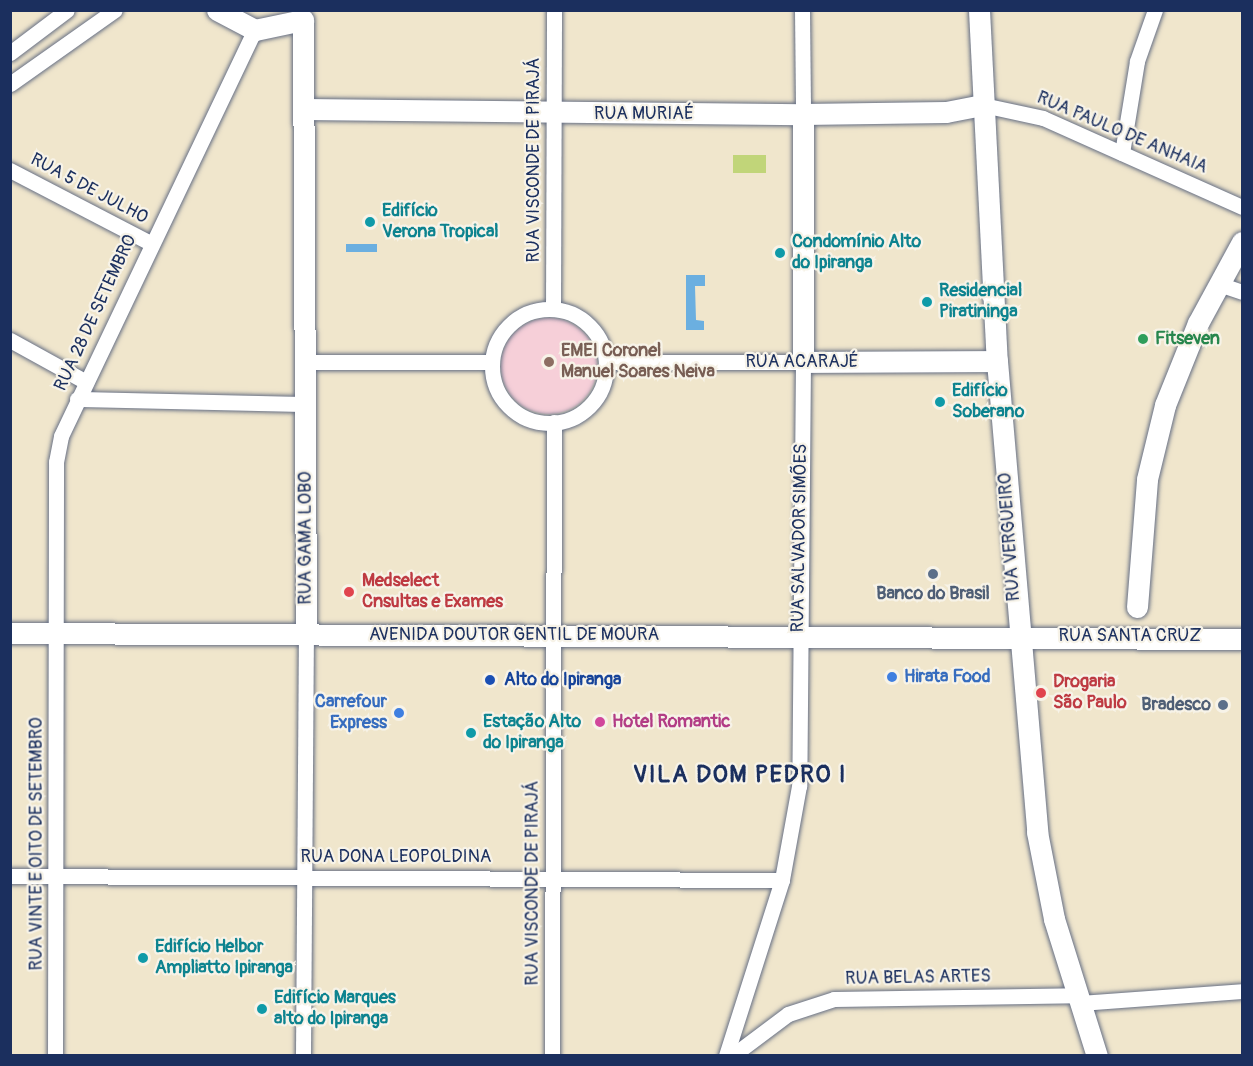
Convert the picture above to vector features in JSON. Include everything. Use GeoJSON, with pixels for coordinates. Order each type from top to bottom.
{"type":"FeatureCollection","features":[{"type":"Feature","properties":{"kind":"main road"},"geometry":{"type":"LineString","coordinates":[[217,10],[255,30],[303,15]]}},
{"type":"Feature","properties":{"kind":"main road","name":"RUA VERGUEIRO"},"geometry":{"type":"LineString","coordinates":[[979,10],[997,361],[1018,637],[1039,853],[1097,1056]]}},
{"type":"Feature","properties":{"kind":"main road","name":"RUA GAMA LOBO"},"geometry":{"type":"LineString","coordinates":[[303,15],[307,362],[306,634]]}},
{"type":"Feature","properties":{"kind":"main road","name":"RUA MURIAÉ"},"geometry":{"type":"LineString","coordinates":[[304,109],[803,114],[946,112],[983,105]]}},
{"type":"Feature","properties":{"kind":"main road","name":"RUA SALVADOR SIMÕES"},"geometry":{"type":"LineString","coordinates":[[803,114],[803,362]]}},
{"type":"Feature","properties":{"kind":"main road"},"geometry":{"type":"LineString","coordinates":[[1137,607],[1153,448],[1182,357],[1242,242]]}},
{"type":"Feature","properties":{"kind":"main road","name":"RUA ACARAJÉ"},"geometry":{"type":"LineString","coordinates":[[803,362],[997,361]]}},
{"type":"Feature","properties":{"kind":"main road"},"geometry":{"type":"LineString","coordinates":[[1094,635],[1137,607]]}},
{"type":"Feature","properties":{"kind":"main road"},"geometry":{"type":"LineString","coordinates":[[1137,607],[1175,635]]}},
{"type":"Feature","properties":{"kind":"main road","name":"AVENIDA DOUTOR GENTIL DE MOURA"},"geometry":{"type":"LineString","coordinates":[[10,633],[1018,637]]}},
{"type":"Feature","properties":{"kind":"main road","name":"RUA SANTA CRUZ"},"geometry":{"type":"LineString","coordinates":[[1018,637],[1175,635],[1242,639]]}},
{"type":"Feature","properties":{"kind":"street"},"geometry":{"type":"LineString","coordinates":[[10,54],[67,10]]}},
{"type":"Feature","properties":{"kind":"street"},"geometry":{"type":"LineString","coordinates":[[10,84],[115,10]]}},
{"type":"Feature","properties":{"kind":"street","name":"RUA VISCONDE DE PIRAJÁ"},"geometry":{"type":"LineString","coordinates":[[553,309],[554,10]]}},
{"type":"Feature","properties":{"kind":"street","name":"RUA SALVADOR SIMÕES"},"geometry":{"type":"LineString","coordinates":[[802,10],[803,114]]}},
{"type":"Feature","properties":{"kind":"street"},"geometry":{"type":"LineString","coordinates":[[1122,153],[1137,61],[1155,10]]}},
{"type":"Feature","properties":{"kind":"street","name":"RUA 28 DE SETEMBRO"},"geometry":{"type":"LineString","coordinates":[[57,632],[56,462],[77,399],[150,243],[255,30]]}},
{"type":"Feature","properties":{"kind":"street","name":"RUA PAULO DE ANHAIA"},"geometry":{"type":"LineString","coordinates":[[983,105],[1023,111],[1242,207]]}},
{"type":"Feature","properties":{"kind":"street","name":"RUA 5 DE JULHO"},"geometry":{"type":"LineString","coordinates":[[10,170],[150,243]]}},
{"type":"Feature","properties":{"kind":"street"},"geometry":{"type":"LineString","coordinates":[[1220,284],[1242,292]]}},
{"type":"Feature","properties":{"kind":"street"},"geometry":{"type":"LineString","coordinates":[[553,309],[583,320],[595,332],[606,362],[598,396],[571,418],[554,422],[516,412],[502,399],[492,362],[496,344],[519,317],[553,309]]}},
{"type":"Feature","properties":{"kind":"street"},"geometry":{"type":"LineString","coordinates":[[10,340],[86,382]]}},
{"type":"Feature","properties":{"kind":"street"},"geometry":{"type":"LineString","coordinates":[[307,362],[492,362]]}},
{"type":"Feature","properties":{"kind":"street","name":"RUA ACARAJÉ"},"geometry":{"type":"LineString","coordinates":[[606,362],[803,362]]}},
{"type":"Feature","properties":{"kind":"street","name":"RUA SALVADOR SIMÕES"},"geometry":{"type":"LineString","coordinates":[[726,1056],[782,880],[799,786],[803,362]]}},
{"type":"Feature","properties":{"kind":"street"},"geometry":{"type":"LineString","coordinates":[[77,399],[306,404]]}},
{"type":"Feature","properties":{"kind":"street","name":"RUA VISCONDE DE PIRAJÁ"},"geometry":{"type":"LineString","coordinates":[[552,1056],[554,422]]}},
{"type":"Feature","properties":{"kind":"street","name":"RUA VINTE E OITO DE SETEMBRO"},"geometry":{"type":"LineString","coordinates":[[56,1056],[57,632]]}},
{"type":"Feature","properties":{"kind":"street","name":"RUA GAMA LOBO"},"geometry":{"type":"LineString","coordinates":[[303,1056],[306,634]]}},
{"type":"Feature","properties":{"kind":"street","name":"RUA DONA LEOPOLDINA"},"geometry":{"type":"LineString","coordinates":[[10,876],[553,877],[782,880]]}},
{"type":"Feature","properties":{"kind":"street","name":"RUA BELAS ARTES"},"geometry":{"type":"LineString","coordinates":[[732,1056],[765,1028],[810,1005],[856,996],[1079,999],[1242,991]]}},
{"type":"Feature","properties":{"kind":"street"},"geometry":{"type":"LineString","coordinates":[[739,1015],[749,1025],[765,1028]]}},
{"type":"Feature","properties":{"kind":"shaded area","name":"EMEI Coronel Manuel Soares Neiva"},"geometry":{"type":"Polygon","coordinates":[[[549,318],[567,322],[583,332],[593,348],[597,366],[593,384],[583,400],[567,410],[549,414],[531,410],[515,400],[505,384],[501,366],[505,348],[515,332],[531,322],[549,318]]]}},
{"type":"Feature","properties":{"kind":"green space"},"geometry":{"type":"Polygon","coordinates":[[[733,155],[766,155],[766,173],[733,173],[733,155]]]}},
{"type":"Feature","properties":{"kind":"water"},"geometry":{"type":"Polygon","coordinates":[[[346,244],[377,244],[377,252],[346,252],[346,244]]]}},
{"type":"Feature","properties":{"kind":"water"},"geometry":{"type":"Polygon","coordinates":[[[686,275],[705,275],[705,286],[695,286],[696,320],[704,321],[704,330],[686,330],[686,275]]]}},
{"type":"Feature","properties":{"kind":"place","name":"Edifício Verona Tropical"},"geometry":{"type":"Point","coordinates":[370,222]}},
{"type":"Feature","properties":{"kind":"place","name":"Condomínio Alto do Ipiranga"},"geometry":{"type":"Point","coordinates":[780,253]}},
{"type":"Feature","properties":{"kind":"place","name":"Residencial Piratininga"},"geometry":{"type":"Point","coordinates":[927,302]}},
{"type":"Feature","properties":{"kind":"place","name":"Fitseven"},"geometry":{"type":"Point","coordinates":[1143,339]}},
{"type":"Feature","properties":{"kind":"place","name":"EMEI Coronel Manuel Soares Neiva"},"geometry":{"type":"Point","coordinates":[549,362]}},
{"type":"Feature","properties":{"kind":"place","name":"Edifício Soberano"},"geometry":{"type":"Point","coordinates":[940,402]}},
{"type":"Feature","properties":{"kind":"place","name":"Banco do Brasil"},"geometry":{"type":"Point","coordinates":[933,574]}},
{"type":"Feature","properties":{"kind":"place","name":"Medselect Cnsultas e Exames"},"geometry":{"type":"Point","coordinates":[349,592]}},
{"type":"Feature","properties":{"kind":"place","name":"Hirata Food"},"geometry":{"type":"Point","coordinates":[892,677]}},
{"type":"Feature","properties":{"kind":"place","name":"Alto do Ipiranga"},"geometry":{"type":"Point","coordinates":[490,680]}},
{"type":"Feature","properties":{"kind":"place","name":"Drogaria São Paulo"},"geometry":{"type":"Point","coordinates":[1041,693]}},
{"type":"Feature","properties":{"kind":"place","name":"Bradesco"},"geometry":{"type":"Point","coordinates":[1223,705]}},
{"type":"Feature","properties":{"kind":"place","name":"Carrefour Express"},"geometry":{"type":"Point","coordinates":[399,713]}},
{"type":"Feature","properties":{"kind":"place","name":"Hotel Romantic"},"geometry":{"type":"Point","coordinates":[600,722]}},
{"type":"Feature","properties":{"kind":"place","name":"Estação Alto do Ipiranga"},"geometry":{"type":"Point","coordinates":[471,733]}},
{"type":"Feature","properties":{"kind":"place","name":"Edifício Helbor Ampliatto Ipiranga"},"geometry":{"type":"Point","coordinates":[143,958]}},
{"type":"Feature","properties":{"kind":"place","name":"Edifício Marques alto do Ipiranga"},"geometry":{"type":"Point","coordinates":[262,1009]}},
{"type":"Feature","properties":{"kind":"district","name":"VILA DOM PEDRO I"},"geometry":{"type":"Point","coordinates":[740,775]}}]}
